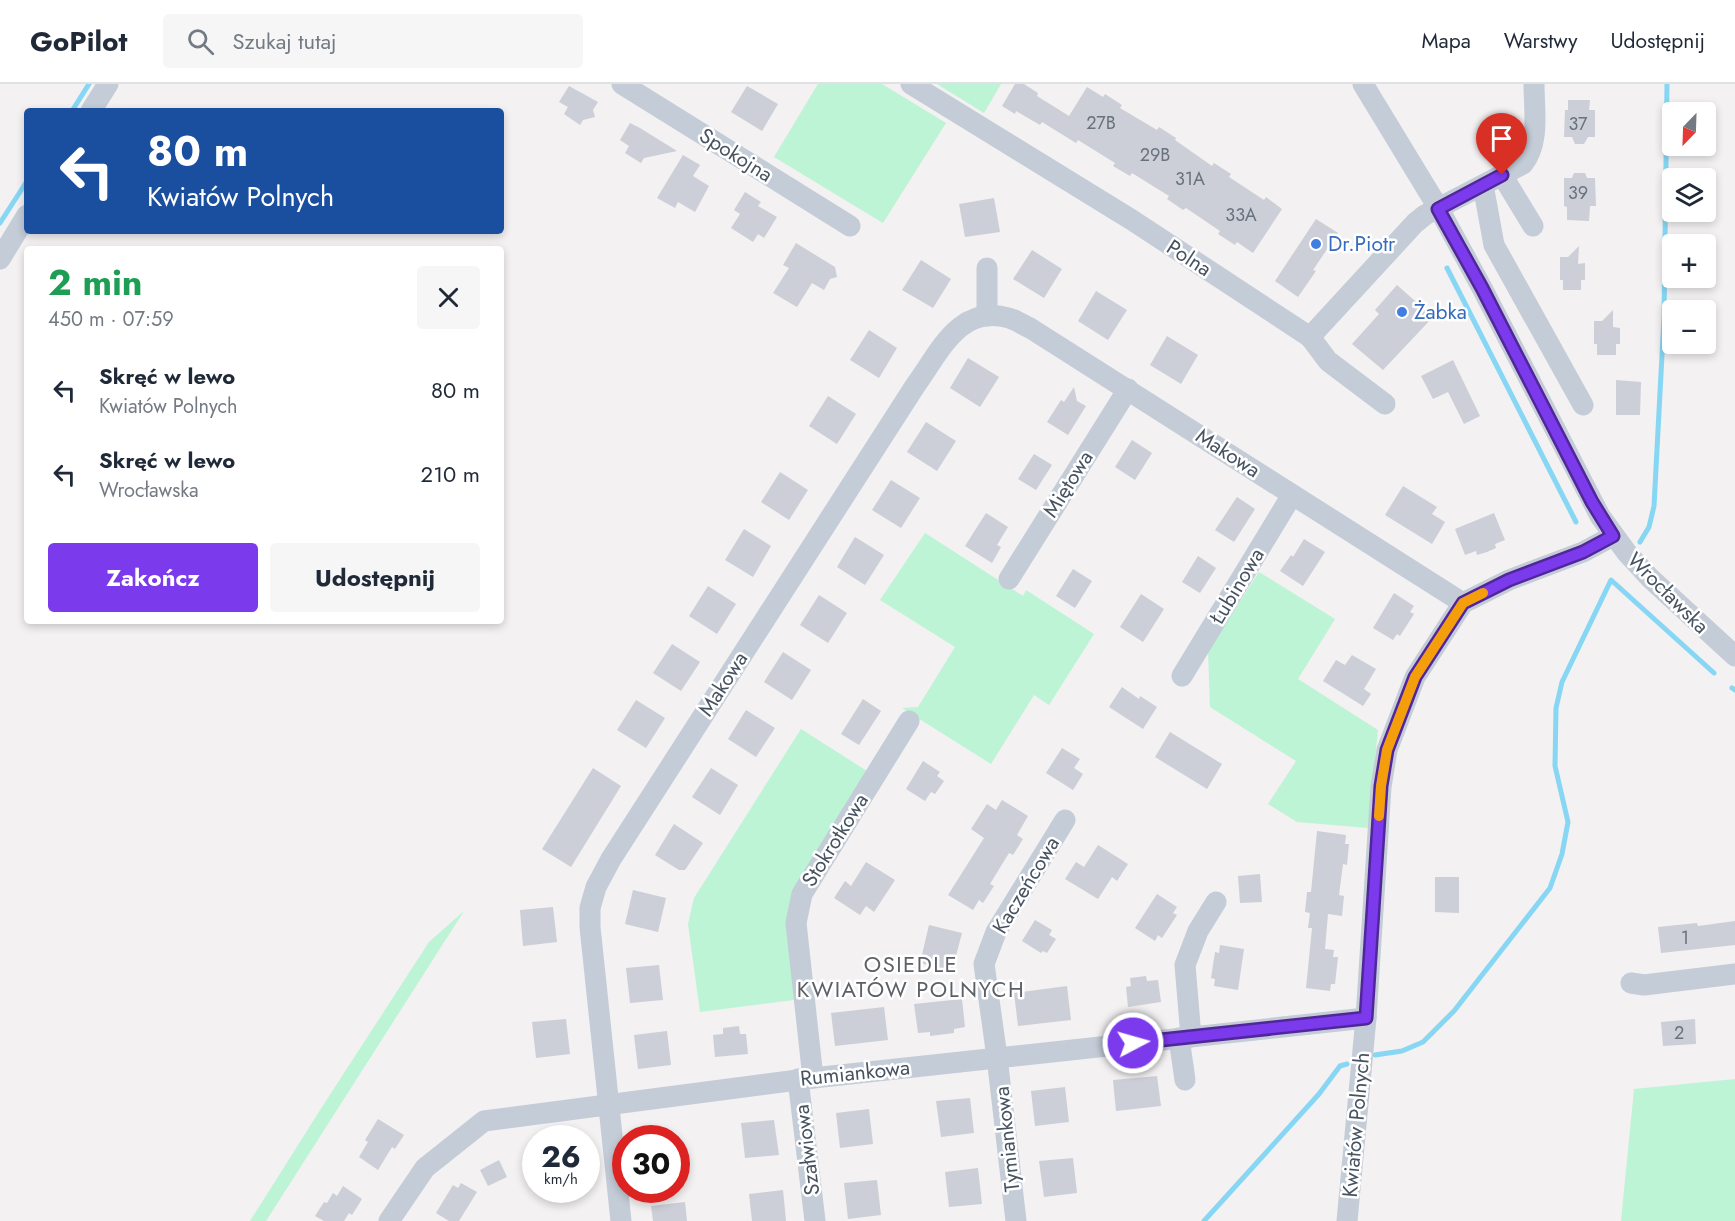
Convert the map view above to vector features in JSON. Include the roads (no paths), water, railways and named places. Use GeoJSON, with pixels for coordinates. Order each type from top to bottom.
{"type":"FeatureCollection","features":[{"type":"Feature","properties":{"kind":"street"},"geometry":{"type":"LineString","coordinates":[[93,108],[108,84]]}},
{"type":"Feature","properties":{"kind":"street","name":"Spokojna"},"geometry":{"type":"LineString","coordinates":[[622,84],[850,226]]}},
{"type":"Feature","properties":{"kind":"street","name":"Polna"},"geometry":{"type":"LineString","coordinates":[[911,84],[1132,220],[1310,338],[1328,361],[1385,404]]}},
{"type":"Feature","properties":{"kind":"street","name":"Wrocławska"},"geometry":{"type":"LineString","coordinates":[[1363,84],[1482,288],[1592,502],[1613,536],[1650,578],[1732,647]]}},
{"type":"Feature","properties":{"kind":"street"},"geometry":{"type":"LineString","coordinates":[[1310,338],[1415,223],[1425,215],[1523,164],[1534,144],[1534,84]]}},
{"type":"Feature","properties":{"kind":"street"},"geometry":{"type":"LineString","coordinates":[[1502,175],[1533,226]]}},
{"type":"Feature","properties":{"kind":"street"},"geometry":{"type":"LineString","coordinates":[[1483,185],[1494,245],[1583,405]]}},
{"type":"Feature","properties":{"kind":"street"},"geometry":{"type":"LineString","coordinates":[[0,259],[24,220]]}},
{"type":"Feature","properties":{"kind":"street"},"geometry":{"type":"LineString","coordinates":[[987,268],[987,316]]}},
{"type":"Feature","properties":{"kind":"street","name":"Makowa"},"geometry":{"type":"LineString","coordinates":[[621,1221],[590,927],[590,908],[596,887],[649,798],[915,386],[956,329],[972,318],[987,316],[1009,318],[1030,328],[1463,603]]}},
{"type":"Feature","properties":{"kind":"street","name":"Miętowa"},"geometry":{"type":"LineString","coordinates":[[1009,579],[1128,389]]}},
{"type":"Feature","properties":{"kind":"street","name":"Łubinowa"},"geometry":{"type":"LineString","coordinates":[[1182,676],[1292,495]]}},
{"type":"Feature","properties":{"kind":"street"},"geometry":{"type":"LineString","coordinates":[[1463,603],[1509,580],[1583,552],[1613,536]]}},
{"type":"Feature","properties":{"kind":"street","name":"Kwiatów Polnych"},"geometry":{"type":"LineString","coordinates":[[1347,1221],[1366,1018],[1381,786],[1387,750],[1415,677],[1463,603]]}},
{"type":"Feature","properties":{"kind":"street","name":"Stokrotkowa"},"geometry":{"type":"LineString","coordinates":[[805,1078],[796,923],[802,894],[909,721]]}},
{"type":"Feature","properties":{"kind":"street","name":"Kaczeńcowa"},"geometry":{"type":"LineString","coordinates":[[998,1057],[984,964],[996,932],[1065,820]]}},
{"type":"Feature","properties":{"kind":"street"},"geometry":{"type":"LineString","coordinates":[[1185,1080],[1185,965],[1198,932],[1216,902]]}},
{"type":"Feature","properties":{"kind":"street"},"geometry":{"type":"LineString","coordinates":[[1631,983],[1644,985],[1735,974]]}},
{"type":"Feature","properties":{"kind":"street","name":"Rumiankowa"},"geometry":{"type":"LineString","coordinates":[[389,1221],[425,1168],[484,1121],[805,1078],[1366,1018]]}},
{"type":"Feature","properties":{"kind":"street","name":"Tymiankowa"},"geometry":{"type":"LineString","coordinates":[[998,1057],[1016,1221]]}},
{"type":"Feature","properties":{"kind":"street","name":"Szałwiowa"},"geometry":{"type":"LineString","coordinates":[[805,1078],[815,1221]]}},
{"type":"Feature","properties":{"kind":"waterway"},"geometry":{"type":"LineString","coordinates":[[74,108],[89,84]]}},
{"type":"Feature","properties":{"kind":"waterway"},"geometry":{"type":"LineString","coordinates":[[1640,542],[1649,527],[1654,506],[1664,317],[1667,84]]}},
{"type":"Feature","properties":{"kind":"waterway"},"geometry":{"type":"LineString","coordinates":[[0,223],[24,186]]}},
{"type":"Feature","properties":{"kind":"waterway"},"geometry":{"type":"LineString","coordinates":[[1447,268],[1576,522]]}},
{"type":"Feature","properties":{"kind":"waterway"},"geometry":{"type":"LineString","coordinates":[[1375,1055],[1402,1051],[1423,1042],[1454,1011],[1550,888],[1562,854],[1568,822],[1555,766],[1556,708],[1562,682],[1611,580],[1714,673]]}},
{"type":"Feature","properties":{"kind":"waterway"},"geometry":{"type":"LineString","coordinates":[[1204,1221],[1319,1094],[1340,1066],[1347,1064]]}},
{"type":"Feature","properties":{"kind":"place","name":"Dr.Piotr"},"geometry":{"type":"Point","coordinates":[1316,244]}},
{"type":"Feature","properties":{"kind":"place","name":"Żabka"},"geometry":{"type":"Point","coordinates":[1402,312]}},
{"type":"Feature","properties":{"kind":"district","name":"OSIEDLE KWIATÓW POLNYCH"},"geometry":{"type":"Point","coordinates":[911,976]}}]}
